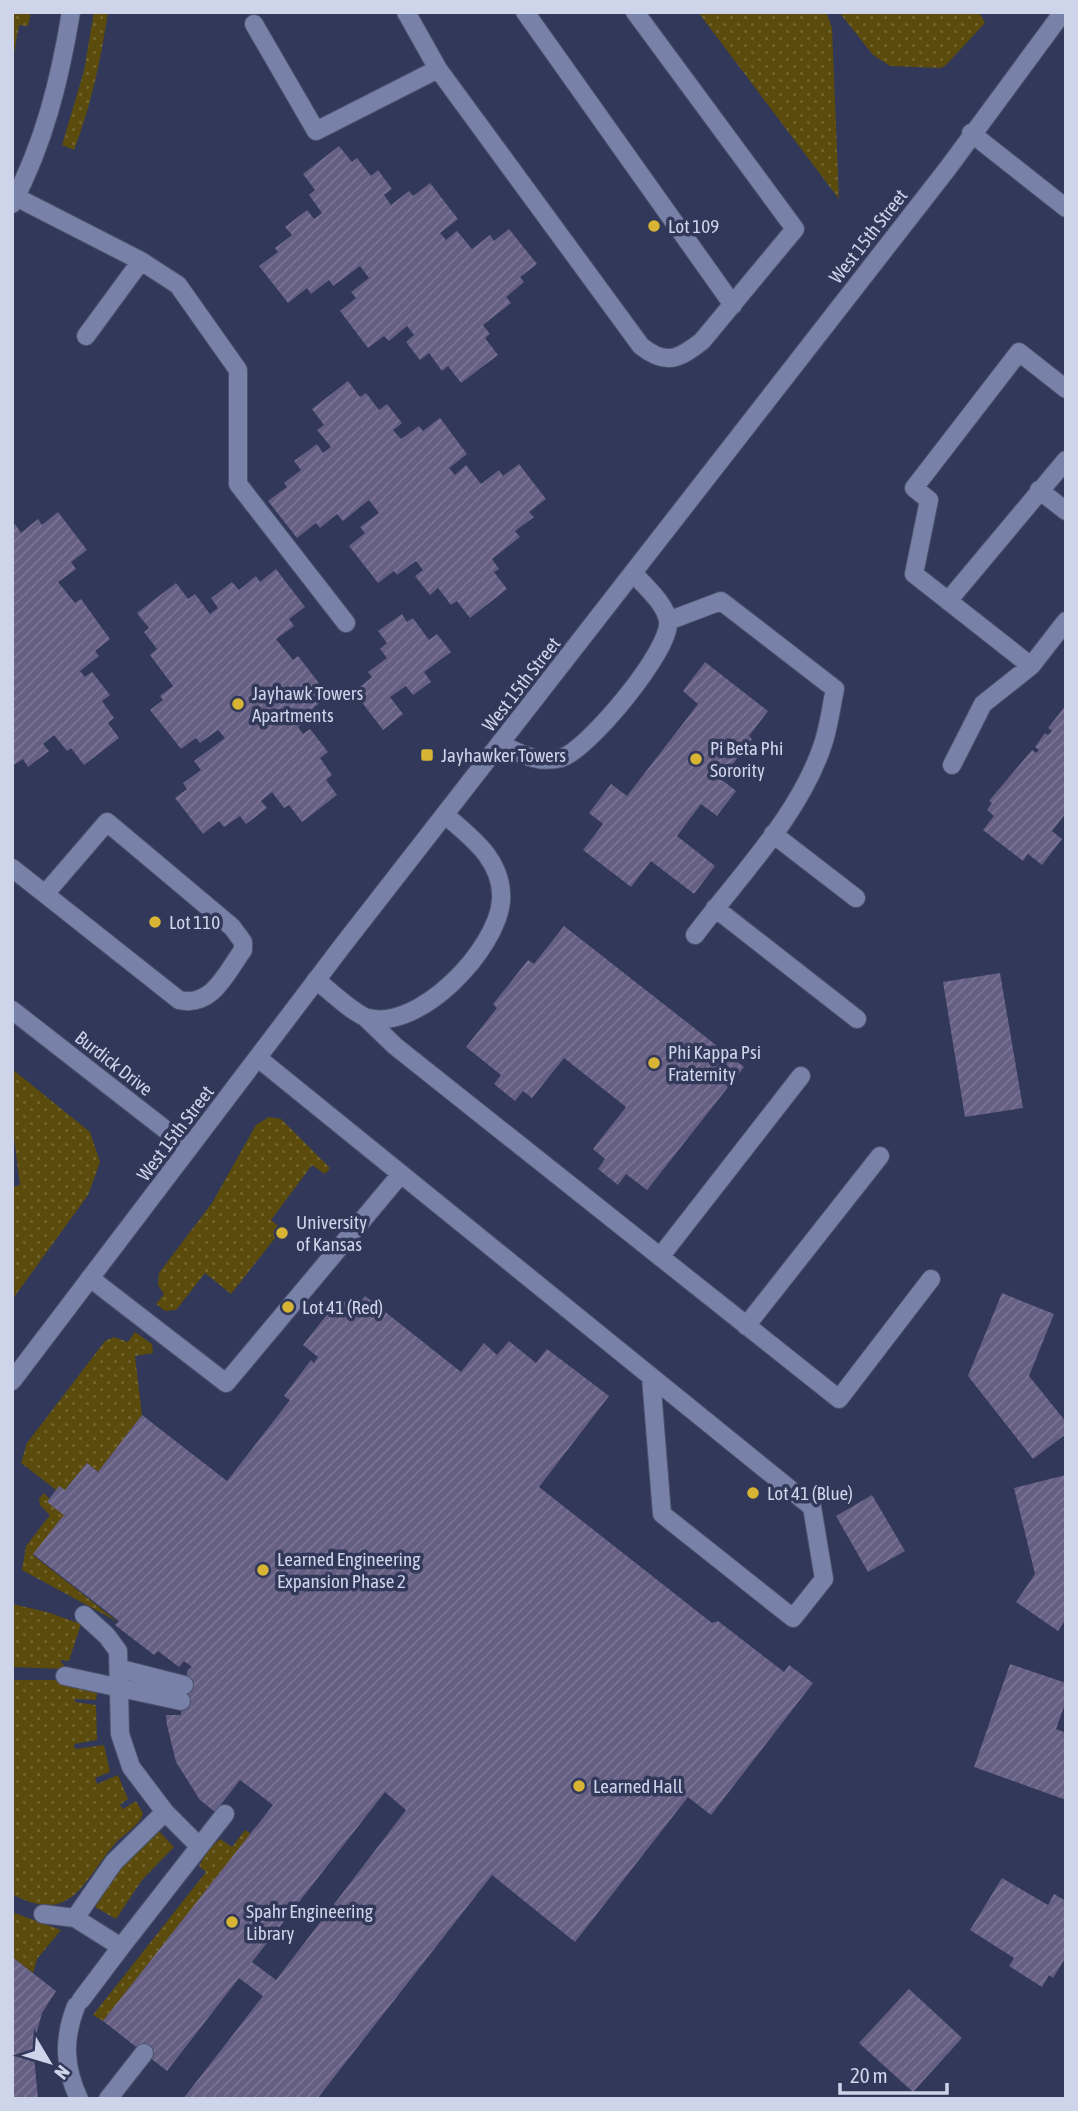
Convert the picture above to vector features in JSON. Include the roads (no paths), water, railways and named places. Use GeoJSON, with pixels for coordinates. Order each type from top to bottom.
{"type":"FeatureCollection","features":[{"type":"Feature","properties":{"kind":"street"},"geometry":{"type":"LineString","coordinates":[[71,12],[62,71],[45,128],[14,201],[141,261],[178,285],[238,370],[238,484],[346,623]]}},
{"type":"Feature","properties":{"kind":"street"},"geometry":{"type":"LineString","coordinates":[[406,12],[438,69],[641,346],[656,358],[672,358],[686,354],[702,341],[795,229],[635,12]]}},
{"type":"Feature","properties":{"kind":"street"},"geometry":{"type":"LineString","coordinates":[[525,12],[733,305]]}},
{"type":"Feature","properties":{"kind":"street","name":"West 15th Street"},"geometry":{"type":"LineString","coordinates":[[12,1381],[316,981],[948,168],[971,133],[1063,12]]}},
{"type":"Feature","properties":{"kind":"street"},"geometry":{"type":"LineString","coordinates":[[254,24],[316,131],[438,69]]}},
{"type":"Feature","properties":{"kind":"street"},"geometry":{"type":"LineString","coordinates":[[971,133],[1066,208]]}},
{"type":"Feature","properties":{"kind":"street"},"geometry":{"type":"LineString","coordinates":[[86,336],[141,261]]}},
{"type":"Feature","properties":{"kind":"street"},"geometry":{"type":"LineString","coordinates":[[1031,666],[914,574],[929,500],[914,488],[1019,352],[1066,389]]}},
{"type":"Feature","properties":{"kind":"street"},"geometry":{"type":"LineString","coordinates":[[948,601],[1066,460]]}},
{"type":"Feature","properties":{"kind":"street"},"geometry":{"type":"LineString","coordinates":[[1039,490],[1066,511]]}},
{"type":"Feature","properties":{"kind":"street"},"geometry":{"type":"LineString","coordinates":[[500,744],[538,762],[564,757],[593,737],[627,697],[664,642],[668,621],[660,604],[633,573]]}},
{"type":"Feature","properties":{"kind":"street"},"geometry":{"type":"LineString","coordinates":[[668,621],[721,601],[835,688],[822,747],[773,834],[695,934]]}},
{"type":"Feature","properties":{"kind":"street"},"geometry":{"type":"LineString","coordinates":[[952,765],[983,705],[1031,666],[1066,621]]}},
{"type":"Feature","properties":{"kind":"street"},"geometry":{"type":"LineString","coordinates":[[366,1018],[395,1020],[419,1010],[447,988],[492,930],[501,900],[495,868],[480,843],[445,815]]}},
{"type":"Feature","properties":{"kind":"street"},"geometry":{"type":"LineString","coordinates":[[12,868],[179,1000],[197,1002],[209,997],[243,950],[243,942],[232,927],[107,822],[45,894]]}},
{"type":"Feature","properties":{"kind":"street"},"geometry":{"type":"LineString","coordinates":[[773,834],[856,898]]}},
{"type":"Feature","properties":{"kind":"street"},"geometry":{"type":"LineString","coordinates":[[715,908],[858,1019]]}},
{"type":"Feature","properties":{"kind":"street"},"geometry":{"type":"LineString","coordinates":[[316,981],[366,1018],[395,1046],[839,1399],[931,1279]]}},
{"type":"Feature","properties":{"kind":"street","name":"Burdick Drive"},"geometry":{"type":"LineString","coordinates":[[12,1010],[189,1148]]}},
{"type":"Feature","properties":{"kind":"street"},"geometry":{"type":"LineString","coordinates":[[258,1058],[812,1507],[824,1579],[793,1618],[662,1514],[651,1377]]}},
{"type":"Feature","properties":{"kind":"street"},"geometry":{"type":"LineString","coordinates":[[660,1257],[801,1076]]}},
{"type":"Feature","properties":{"kind":"street"},"geometry":{"type":"LineString","coordinates":[[746,1326],[880,1156]]}},
{"type":"Feature","properties":{"kind":"street"},"geometry":{"type":"LineString","coordinates":[[90,1278],[226,1383],[401,1174]]}},
{"type":"Feature","properties":{"kind":"street"},"geometry":{"type":"LineString","coordinates":[[84,1615],[107,1636],[118,1651],[120,1734],[131,1767],[164,1812],[199,1846]]}},
{"type":"Feature","properties":{"kind":"street"},"geometry":{"type":"LineString","coordinates":[[65,1676],[120,1677],[183,1693]]}},
{"type":"Feature","properties":{"kind":"street"},"geometry":{"type":"LineString","coordinates":[[75,1918],[114,1862],[164,1812]]}},
{"type":"Feature","properties":{"kind":"street"},"geometry":{"type":"LineString","coordinates":[[79,2099],[67,2069],[66,2049],[68,2027],[78,2003],[225,1814]]}},
{"type":"Feature","properties":{"kind":"street"},"geometry":{"type":"LineString","coordinates":[[43,1914],[75,1918],[121,1947]]}},
{"type":"Feature","properties":{"kind":"street"},"geometry":{"type":"LineString","coordinates":[[108,2099],[144,2053]]}},
{"type":"Feature","properties":{"kind":"place","name":"Lot 109"},"geometry":{"type":"Point","coordinates":[654,226]}},
{"type":"Feature","properties":{"kind":"place","name":"Jayhawk Towers Apartments"},"geometry":{"type":"Point","coordinates":[238,704]}},
{"type":"Feature","properties":{"kind":"place","name":"Jayhawker Towers"},"geometry":{"type":"Point","coordinates":[427,755]}},
{"type":"Feature","properties":{"kind":"place","name":"Pi Beta Phi Sorority"},"geometry":{"type":"Point","coordinates":[696,759]}},
{"type":"Feature","properties":{"kind":"place","name":"Lot 110"},"geometry":{"type":"Point","coordinates":[155,922]}},
{"type":"Feature","properties":{"kind":"place","name":"Phi Kappa Psi Fraternity"},"geometry":{"type":"Point","coordinates":[654,1063]}},
{"type":"Feature","properties":{"kind":"place","name":"University of Kansas"},"geometry":{"type":"Point","coordinates":[282,1233]}},
{"type":"Feature","properties":{"kind":"place","name":"Lot 41 (Red)"},"geometry":{"type":"Point","coordinates":[288,1307]}},
{"type":"Feature","properties":{"kind":"place","name":"Lot 41 (Blue)"},"geometry":{"type":"Point","coordinates":[753,1493]}},
{"type":"Feature","properties":{"kind":"place","name":"Learned Engineering Expansion Phase 2"},"geometry":{"type":"Point","coordinates":[263,1570]}},
{"type":"Feature","properties":{"kind":"place","name":"Learned Hall"},"geometry":{"type":"Point","coordinates":[579,1786]}},
{"type":"Feature","properties":{"kind":"place","name":"Spahr Engineering Library"},"geometry":{"type":"Point","coordinates":[232,1922]}}]}
